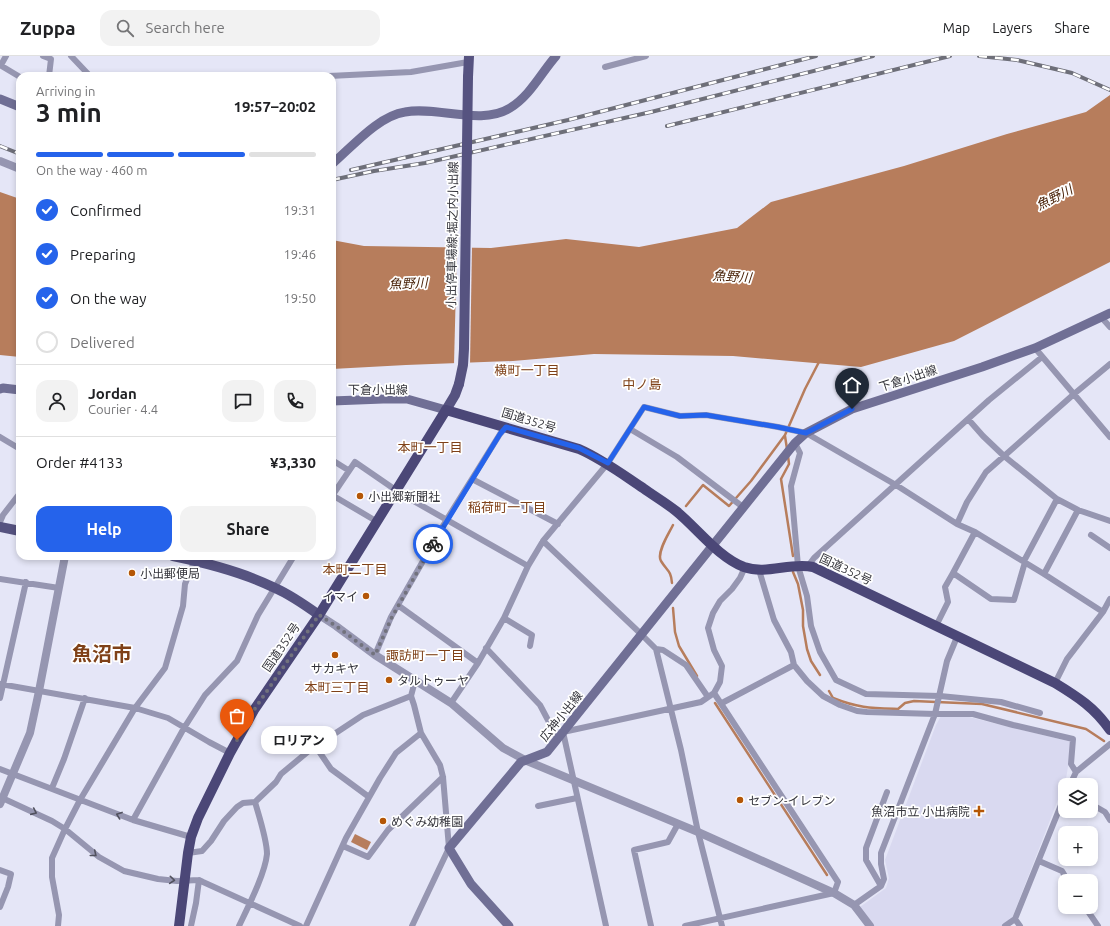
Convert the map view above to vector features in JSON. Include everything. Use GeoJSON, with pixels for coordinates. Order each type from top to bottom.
{"type":"FeatureCollection","features":[{"type":"Feature","properties":{"kind":"highway","name":"国道352号"},"geometry":{"type":"LineString","coordinates":[[179,926],[191,836],[198,818],[230,753],[254,710],[319,615],[446,410],[579,448],[608,463],[676,511],[713,545],[732,560],[745,567],[759,570],[803,566],[813,567],[1055,683],[1078,696],[1101,717],[1110,730]]}},
{"type":"Feature","properties":{"kind":"main road"},"geometry":{"type":"LineString","coordinates":[[336,161],[376,126],[392,116],[404,112],[418,111],[484,115],[499,113],[510,108],[525,96],[556,56]]}},
{"type":"Feature","properties":{"kind":"main road","name":"小出停車場線;堀之内小出線"},"geometry":{"type":"LineString","coordinates":[[446,410],[455,395],[459,384],[464,349],[469,59]]}},
{"type":"Feature","properties":{"kind":"main road"},"geometry":{"type":"LineString","coordinates":[[0,100],[16,106]]}},
{"type":"Feature","properties":{"kind":"main road","name":"下倉小出線"},"geometry":{"type":"LineString","coordinates":[[713,545],[737,504],[806,433],[852,409],[982,367],[1035,348],[1106,316]]}},
{"type":"Feature","properties":{"kind":"main road"},"geometry":{"type":"LineString","coordinates":[[0,389],[16,390]]}},
{"type":"Feature","properties":{"kind":"main road","name":"下倉小出線"},"geometry":{"type":"LineString","coordinates":[[336,402],[407,399],[446,410]]}},
{"type":"Feature","properties":{"kind":"main road"},"geometry":{"type":"LineString","coordinates":[[0,527],[16,530]]}},
{"type":"Feature","properties":{"kind":"main road","name":"広神小出線"},"geometry":{"type":"LineString","coordinates":[[449,848],[521,762],[527,761],[547,752],[713,545]]}},
{"type":"Feature","properties":{"kind":"main road"},"geometry":{"type":"LineString","coordinates":[[201,560],[275,587],[301,602],[319,615]]}},
{"type":"Feature","properties":{"kind":"main road"},"geometry":{"type":"LineString","coordinates":[[449,848],[471,884],[504,924]]}},
{"type":"Feature","properties":{"kind":"street"},"geometry":{"type":"LineString","coordinates":[[6,56],[0,65],[16,75]]}},
{"type":"Feature","properties":{"kind":"street"},"geometry":{"type":"LineString","coordinates":[[43,56],[51,59],[49,72]]}},
{"type":"Feature","properties":{"kind":"street"},"geometry":{"type":"LineString","coordinates":[[70,56],[86,72]]}},
{"type":"Feature","properties":{"kind":"street"},"geometry":{"type":"LineString","coordinates":[[605,67],[646,56]]}},
{"type":"Feature","properties":{"kind":"street"},"geometry":{"type":"LineString","coordinates":[[336,76],[411,72],[469,59]]}},
{"type":"Feature","properties":{"kind":"street"},"geometry":{"type":"LineString","coordinates":[[0,161],[16,167]]}},
{"type":"Feature","properties":{"kind":"street"},"geometry":{"type":"LineString","coordinates":[[1106,316],[1110,327]]}},
{"type":"Feature","properties":{"kind":"street"},"geometry":{"type":"LineString","coordinates":[[1035,348],[1110,437]]}},
{"type":"Feature","properties":{"kind":"street"},"geometry":{"type":"LineString","coordinates":[[803,566],[896,485],[989,400],[1042,357]]}},
{"type":"Feature","properties":{"kind":"street"},"geometry":{"type":"LineString","coordinates":[[957,524],[967,502],[986,472],[1110,364]]}},
{"type":"Feature","properties":{"kind":"street"},"geometry":{"type":"LineString","coordinates":[[451,703],[478,663],[504,618],[528,566],[543,541],[608,463],[644,407],[680,416],[706,415],[806,433],[896,485],[957,524],[975,532],[1044,574],[1106,609]]}},
{"type":"Feature","properties":{"kind":"street"},"geometry":{"type":"LineString","coordinates":[[968,419],[1004,456],[1057,499],[1078,510],[1110,521]]}},
{"type":"Feature","properties":{"kind":"street"},"geometry":{"type":"LineString","coordinates":[[375,655],[392,617],[447,519],[500,434],[506,427]]}},
{"type":"Feature","properties":{"kind":"street"},"geometry":{"type":"LineString","coordinates":[[630,429],[677,457],[737,504]]}},
{"type":"Feature","properties":{"kind":"street"},"geometry":{"type":"LineString","coordinates":[[0,437],[16,447]]}},
{"type":"Feature","properties":{"kind":"street"},"geometry":{"type":"LineString","coordinates":[[795,443],[800,453],[791,486],[808,596],[811,626],[820,652],[836,680],[866,694],[1001,702],[1040,713]]}},
{"type":"Feature","properties":{"kind":"street"},"geometry":{"type":"LineString","coordinates":[[336,462],[348,470]]}},
{"type":"Feature","properties":{"kind":"street"},"geometry":{"type":"LineString","coordinates":[[336,490],[348,470],[355,462],[396,490],[528,566]]}},
{"type":"Feature","properties":{"kind":"street"},"geometry":{"type":"LineString","coordinates":[[472,479],[558,524]]}},
{"type":"Feature","properties":{"kind":"street"},"geometry":{"type":"LineString","coordinates":[[0,522],[3,515],[16,498]]}},
{"type":"Feature","properties":{"kind":"street"},"geometry":{"type":"LineString","coordinates":[[336,498],[376,521]]}},
{"type":"Feature","properties":{"kind":"street"},"geometry":{"type":"LineString","coordinates":[[953,573],[991,599],[1014,600],[1024,562],[1057,499]]}},
{"type":"Feature","properties":{"kind":"street"},"geometry":{"type":"LineString","coordinates":[[1044,574],[1078,510]]}},
{"type":"Feature","properties":{"kind":"street"},"geometry":{"type":"LineString","coordinates":[[936,626],[948,602],[945,587],[975,532]]}},
{"type":"Feature","properties":{"kind":"street"},"geometry":{"type":"LineString","coordinates":[[1092,535],[1110,548]]}},
{"type":"Feature","properties":{"kind":"street"},"geometry":{"type":"LineString","coordinates":[[543,541],[656,649],[681,750],[698,832],[722,926]]}},
{"type":"Feature","properties":{"kind":"street"},"geometry":{"type":"LineString","coordinates":[[64,560],[40,691],[30,733],[1,800],[52,820],[98,857],[124,871],[158,879],[185,881],[198,880],[300,926]]}},
{"type":"Feature","properties":{"kind":"street"},"geometry":{"type":"LineString","coordinates":[[58,926],[59,915],[52,877],[52,858],[64,829],[80,800],[135,708],[165,668],[183,606],[185,584],[201,560]]}},
{"type":"Feature","properties":{"kind":"street"},"geometry":{"type":"LineString","coordinates":[[133,820],[184,728],[206,695],[237,661],[258,615],[289,560]]}},
{"type":"Feature","properties":{"kind":"street"},"geometry":{"type":"LineString","coordinates":[[561,735],[701,702],[714,693],[720,682],[722,666],[714,650],[708,628],[713,613],[720,601],[732,589],[740,578],[745,567]]}},
{"type":"Feature","properties":{"kind":"street"},"geometry":{"type":"LineString","coordinates":[[759,570],[774,620],[790,652],[794,665],[807,681],[823,696],[856,711],[973,714],[1013,726],[1073,739],[1070,764],[1076,772]]}},
{"type":"Feature","properties":{"kind":"street"},"geometry":{"type":"LineString","coordinates":[[0,579],[59,588]]}},
{"type":"Feature","properties":{"kind":"street"},"geometry":{"type":"LineString","coordinates":[[0,698],[26,582]]}},
{"type":"Feature","properties":{"kind":"street"},"geometry":{"type":"LineString","coordinates":[[1055,683],[1067,659],[1106,609],[1110,599]]}},
{"type":"Feature","properties":{"kind":"street"},"geometry":{"type":"LineString","coordinates":[[399,606],[478,663]]}},
{"type":"Feature","properties":{"kind":"street"},"geometry":{"type":"LineString","coordinates":[[319,615],[375,655],[451,703],[503,748],[527,761],[698,832],[834,893],[854,905],[870,926]]}},
{"type":"Feature","properties":{"kind":"street"},"geometry":{"type":"LineString","coordinates":[[504,618],[532,635],[530,646]]}},
{"type":"Feature","properties":{"kind":"street"},"geometry":{"type":"LineString","coordinates":[[854,905],[881,886],[884,879],[881,864],[881,853],[935,714],[947,661],[958,637]]}},
{"type":"Feature","properties":{"kind":"street"},"geometry":{"type":"LineString","coordinates":[[486,648],[540,705],[561,735],[574,781],[606,926]]}},
{"type":"Feature","properties":{"kind":"street"},"geometry":{"type":"LineString","coordinates":[[656,649],[663,650],[686,665],[708,697]]}},
{"type":"Feature","properties":{"kind":"street"},"geometry":{"type":"LineString","coordinates":[[722,703],[794,665]]}},
{"type":"Feature","properties":{"kind":"street"},"geometry":{"type":"LineString","coordinates":[[412,926],[449,848],[443,777],[440,765],[421,733],[411,696],[415,681]]}},
{"type":"Feature","properties":{"kind":"street"},"geometry":{"type":"LineString","coordinates":[[2,684],[135,708],[168,718],[230,753]]}},
{"type":"Feature","properties":{"kind":"street"},"geometry":{"type":"LineString","coordinates":[[714,693],[722,703],[838,882],[834,893]]}},
{"type":"Feature","properties":{"kind":"street"},"geometry":{"type":"LineString","coordinates":[[188,853],[202,851],[211,841],[224,821],[237,807],[243,803],[255,802],[276,782],[281,774],[316,747],[363,715],[411,696]]}},
{"type":"Feature","properties":{"kind":"street"},"geometry":{"type":"LineString","coordinates":[[52,788],[64,759],[85,698]]}},
{"type":"Feature","properties":{"kind":"street"},"geometry":{"type":"LineString","coordinates":[[306,926],[344,846],[346,838],[369,797],[396,753],[421,733]]}},
{"type":"Feature","properties":{"kind":"street"},"geometry":{"type":"LineString","coordinates":[[1073,778],[1076,772],[1110,744]]}},
{"type":"Feature","properties":{"kind":"street"},"geometry":{"type":"LineString","coordinates":[[316,747],[331,769],[369,797]]}},
{"type":"Feature","properties":{"kind":"street"},"geometry":{"type":"LineString","coordinates":[[0,769],[133,820],[191,836]]}},
{"type":"Feature","properties":{"kind":"street"},"geometry":{"type":"LineString","coordinates":[[344,846],[368,857],[388,830],[443,777]]}},
{"type":"Feature","properties":{"kind":"street"},"geometry":{"type":"LineString","coordinates":[[881,886],[866,860],[866,848],[887,792]]}},
{"type":"Feature","properties":{"kind":"street"},"geometry":{"type":"LineString","coordinates":[[538,806],[577,798]]}},
{"type":"Feature","properties":{"kind":"street"},"geometry":{"type":"LineString","coordinates":[[239,926],[250,903],[265,864],[267,852],[261,820],[255,802]]}},
{"type":"Feature","properties":{"kind":"street"},"geometry":{"type":"LineString","coordinates":[[1098,808],[1105,812],[1110,820]]}},
{"type":"Feature","properties":{"kind":"street"},"geometry":{"type":"LineString","coordinates":[[1004,926],[1015,919],[1058,813]]}},
{"type":"Feature","properties":{"kind":"street"},"geometry":{"type":"LineString","coordinates":[[651,926],[634,850],[668,842],[678,824]]}},
{"type":"Feature","properties":{"kind":"street"},"geometry":{"type":"LineString","coordinates":[[1039,861],[1062,871],[1064,874]]}},
{"type":"Feature","properties":{"kind":"street"},"geometry":{"type":"LineString","coordinates":[[0,870],[10,874],[8,887],[0,907]]}},
{"type":"Feature","properties":{"kind":"street"},"geometry":{"type":"LineString","coordinates":[[192,926],[198,880]]}},
{"type":"Feature","properties":{"kind":"street"},"geometry":{"type":"LineString","coordinates":[[685,926],[834,893]]}},
{"type":"Feature","properties":{"kind":"street"},"geometry":{"type":"LineString","coordinates":[[1090,914],[1098,926]]}},
{"type":"Feature","properties":{"kind":"street"},"geometry":{"type":"LineString","coordinates":[[1015,919],[1020,926]]}},
{"type":"Feature","properties":{"kind":"shaded area","name":"魚沼市立 小出病院"},"geometry":{"type":"Polygon","coordinates":[[[941,716],[969,717],[1072,742],[1066,778],[1058,778],[1058,800],[1009,926],[872,926],[860,907],[886,888],[889,878],[885,860],[936,725],[941,716]]]}},
{"type":"Feature","properties":{"kind":"water","name":"魚野川"},"geometry":{"type":"Polygon","coordinates":[[[1110,95],[1110,262],[954,341],[861,367],[733,356],[594,354],[513,361],[336,369],[336,241],[364,246],[491,248],[566,239],[639,247],[737,228],[771,202],[904,166],[1007,134],[1086,112],[1110,95]]]}},
{"type":"Feature","properties":{"kind":"water"},"geometry":{"type":"Polygon","coordinates":[[[0,192],[16,198],[16,357],[0,355],[0,192]]]}},
{"type":"Feature","properties":{"kind":"water"},"geometry":{"type":"Polygon","coordinates":[[[355,834],[371,842],[367,850],[351,842],[355,834]]]}},
{"type":"Feature","properties":{"kind":"pier"},"geometry":{"type":"Polygon","coordinates":[[[457,245],[472,246],[470,365],[454,365],[457,245]]]}},
{"type":"Feature","properties":{"kind":"waterway"},"geometry":{"type":"LineString","coordinates":[[686,506],[703,485],[729,506],[751,481],[785,435],[805,389],[820,360]]}},
{"type":"Feature","properties":{"kind":"waterway"},"geometry":{"type":"LineString","coordinates":[[785,436],[787,449]]}},
{"type":"Feature","properties":{"kind":"waterway"},"geometry":{"type":"LineString","coordinates":[[788,456],[789,464],[781,479],[793,556]]}},
{"type":"Feature","properties":{"kind":"waterway"},"geometry":{"type":"LineString","coordinates":[[672,583],[670,573],[661,561],[660,553],[673,525]]}},
{"type":"Feature","properties":{"kind":"waterway"},"geometry":{"type":"LineString","coordinates":[[793,572],[798,584],[803,610],[803,626],[807,649],[811,661],[820,675]]}},
{"type":"Feature","properties":{"kind":"waterway"},"geometry":{"type":"LineString","coordinates":[[673,608],[675,632],[679,646],[697,676]]}},
{"type":"Feature","properties":{"kind":"waterway"},"geometry":{"type":"LineString","coordinates":[[829,691],[833,698],[850,704],[873,708],[898,709],[905,703],[914,701],[982,704],[1086,729],[1104,741]]}},
{"type":"Feature","properties":{"kind":"waterway"},"geometry":{"type":"LineString","coordinates":[[715,703],[827,875]]}},
{"type":"Feature","properties":{"kind":"railway"},"geometry":{"type":"LineString","coordinates":[[351,170],[568,120],[816,56]]}},
{"type":"Feature","properties":{"kind":"railway"},"geometry":{"type":"LineString","coordinates":[[336,179],[374,171],[425,163],[651,112],[873,56]]}},
{"type":"Feature","properties":{"kind":"railway"},"geometry":{"type":"LineString","coordinates":[[667,126],[950,56]]}},
{"type":"Feature","properties":{"kind":"railway"},"geometry":{"type":"LineString","coordinates":[[979,56],[1017,60],[1072,73],[1110,90]]}},
{"type":"Feature","properties":{"kind":"railway"},"geometry":{"type":"LineString","coordinates":[[0,146],[16,152]]}},
{"type":"Feature","properties":{"kind":"way so far"},"geometry":{"type":"LineString","coordinates":[[237,740],[254,710],[319,615],[375,655],[392,617],[433,544]]}},
{"type":"Feature","properties":{"kind":"place","name":"小出郷新聞社"},"geometry":{"type":"Point","coordinates":[360,496]}},
{"type":"Feature","properties":{"kind":"place","name":"小出郵便局"},"geometry":{"type":"Point","coordinates":[132,573]}},
{"type":"Feature","properties":{"kind":"place","name":"イマイ"},"geometry":{"type":"Point","coordinates":[366,596]}},
{"type":"Feature","properties":{"kind":"place","name":"サカキヤ"},"geometry":{"type":"Point","coordinates":[335,655]}},
{"type":"Feature","properties":{"kind":"place","name":"タルトゥーヤ"},"geometry":{"type":"Point","coordinates":[389,680]}},
{"type":"Feature","properties":{"kind":"place","name":"ロリアン"},"geometry":{"type":"Point","coordinates":[237,740]}},
{"type":"Feature","properties":{"kind":"place","name":"セブン-イレブン"},"geometry":{"type":"Point","coordinates":[740,800]}},
{"type":"Feature","properties":{"kind":"place","name":"魚沼市立 小出病院"},"geometry":{"type":"Point","coordinates":[979,811]}},
{"type":"Feature","properties":{"kind":"place","name":"めぐみ幼稚園"},"geometry":{"type":"Point","coordinates":[383,821]}},
{"type":"Feature","properties":{"kind":"district","name":"横町一丁目"},"geometry":{"type":"Point","coordinates":[527,370]}},
{"type":"Feature","properties":{"kind":"district","name":"中ノ島"},"geometry":{"type":"Point","coordinates":[642,384]}},
{"type":"Feature","properties":{"kind":"district","name":"本町一丁目"},"geometry":{"type":"Point","coordinates":[430,447]}},
{"type":"Feature","properties":{"kind":"district","name":"稲荷町一丁目"},"geometry":{"type":"Point","coordinates":[507,507]}},
{"type":"Feature","properties":{"kind":"district","name":"本町二丁目"},"geometry":{"type":"Point","coordinates":[355,569]}},
{"type":"Feature","properties":{"kind":"district","name":"魚沼市"},"geometry":{"type":"Point","coordinates":[102,653]}},
{"type":"Feature","properties":{"kind":"district","name":"諏訪町一丁目"},"geometry":{"type":"Point","coordinates":[425,655]}},
{"type":"Feature","properties":{"kind":"district","name":"本町三丁目"},"geometry":{"type":"Point","coordinates":[337,687]}},
{"type":"Feature","properties":{"kind":"route"},"geometry":{"type":"LineString","coordinates":[[433,544],[500,434],[506,427],[579,448],[608,463],[644,407],[680,416],[706,415],[806,433],[852,409]]}}]}
